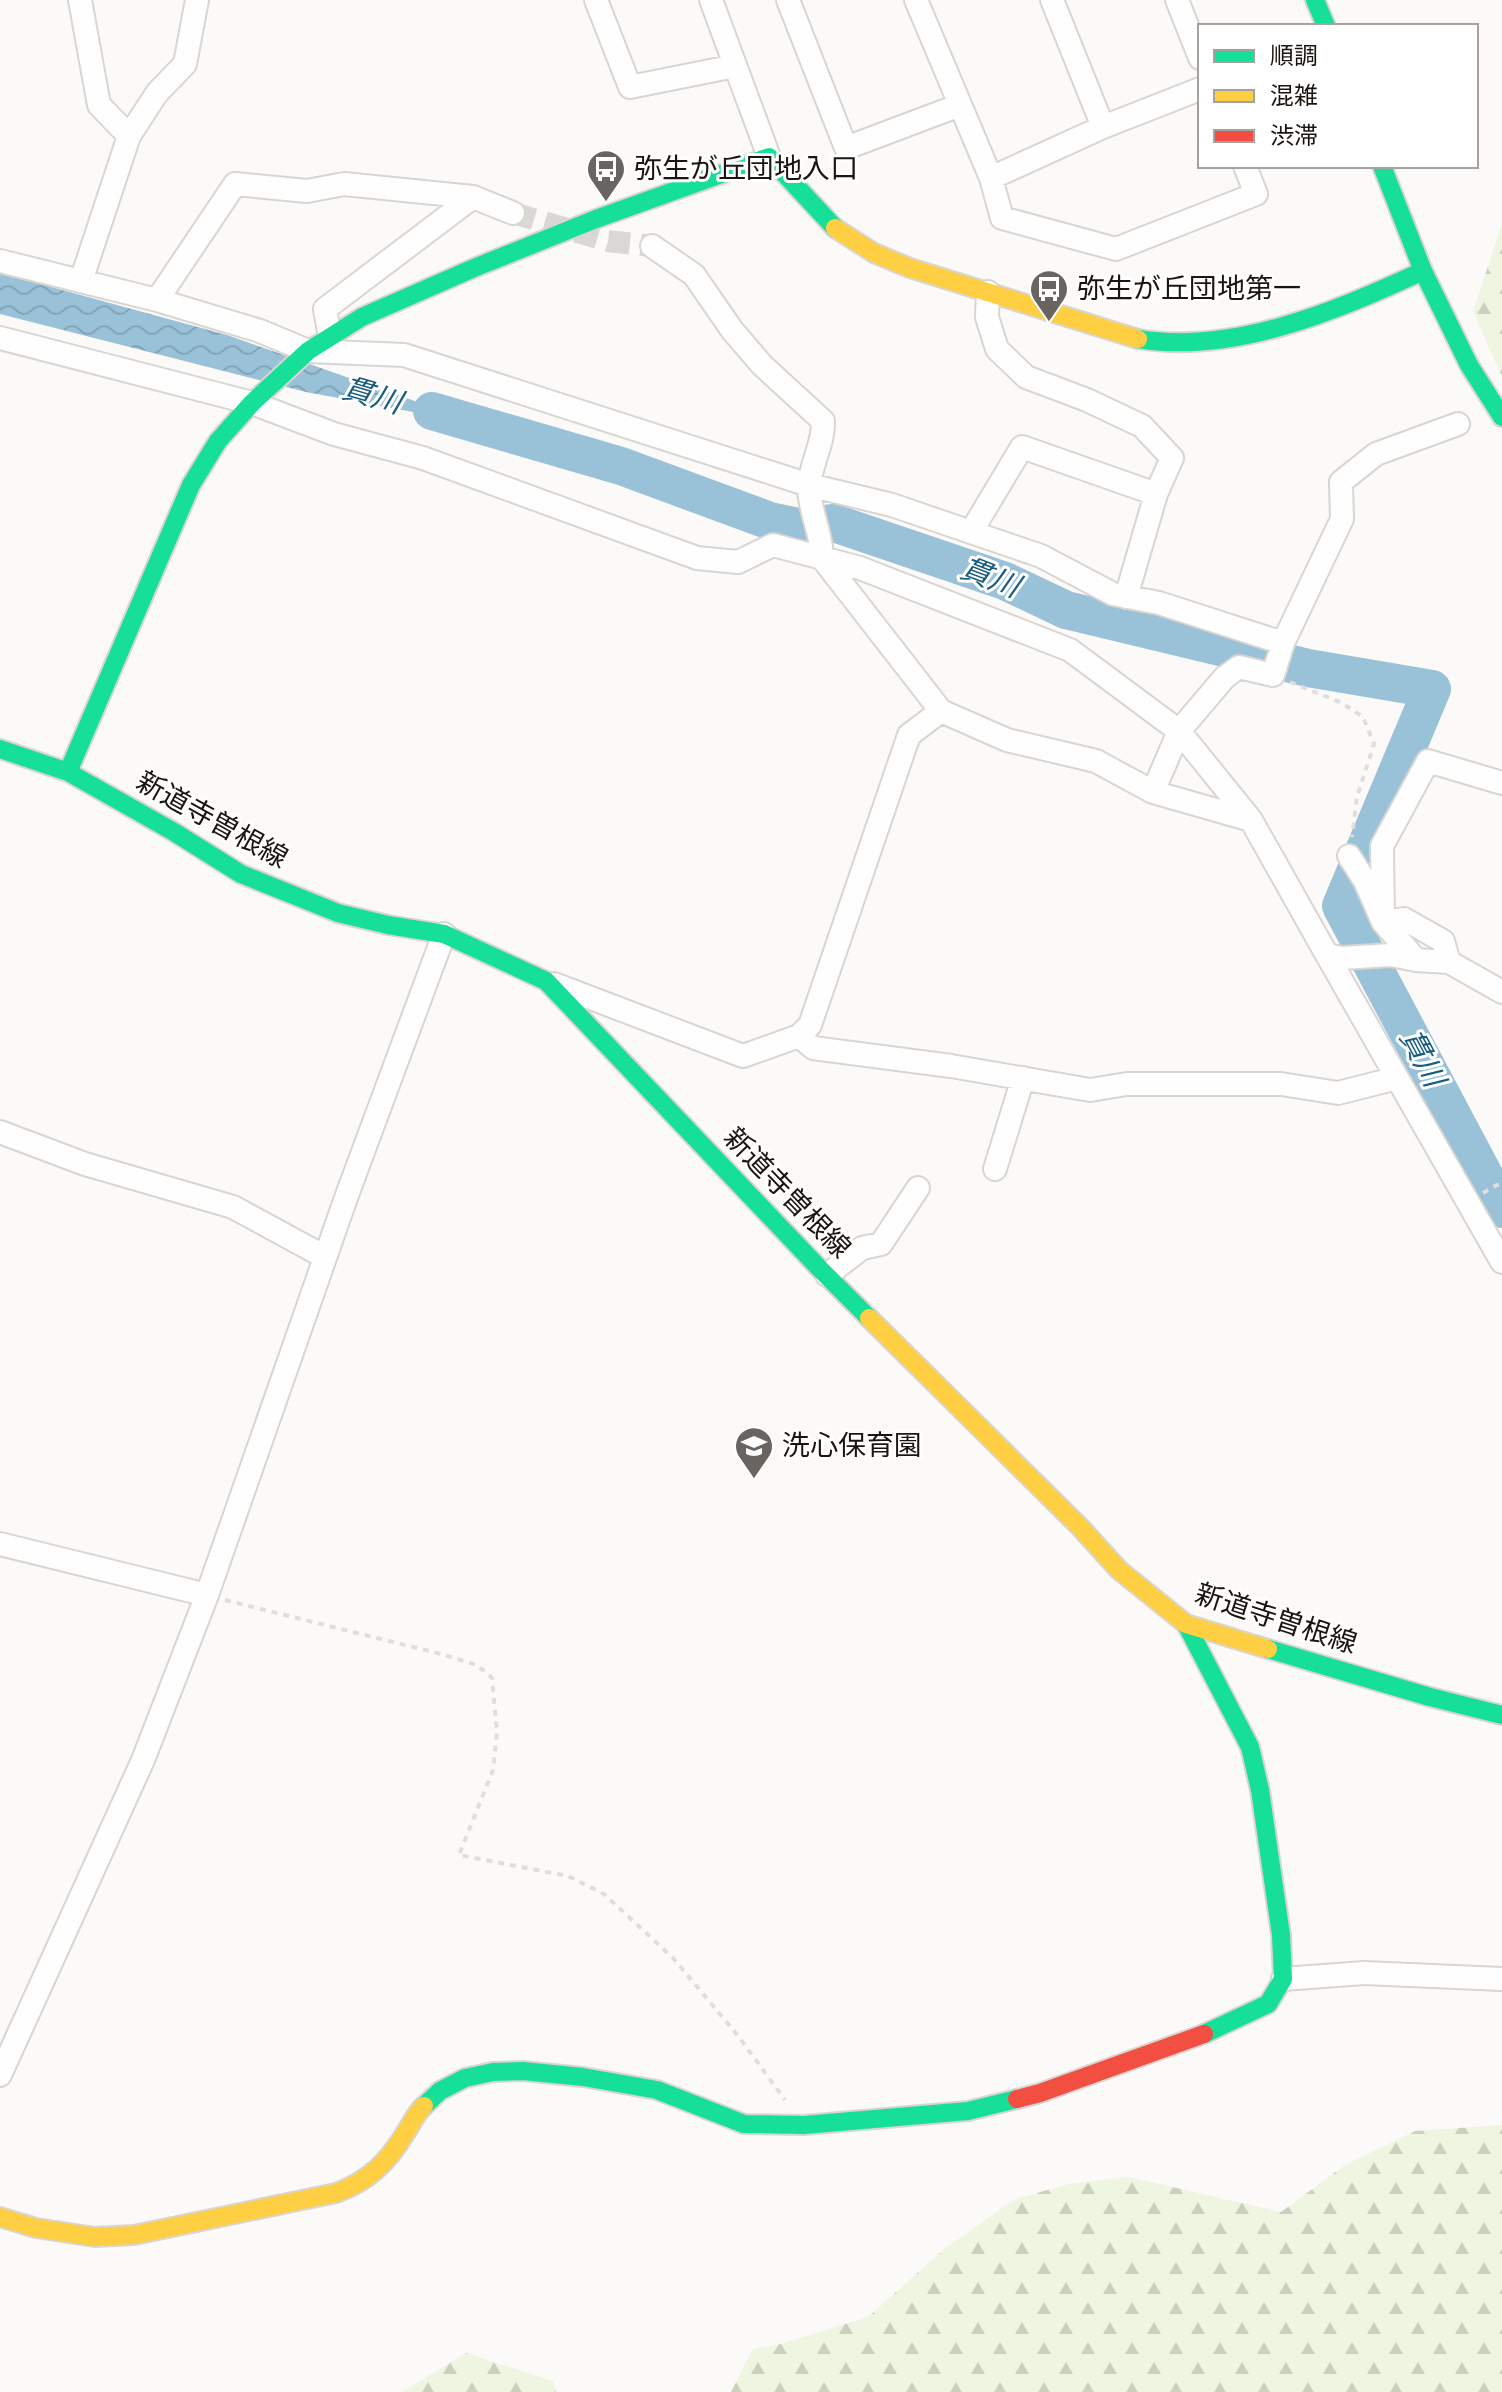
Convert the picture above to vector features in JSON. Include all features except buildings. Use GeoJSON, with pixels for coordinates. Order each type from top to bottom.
{"type":"FeatureCollection","features":[{"type":"Feature","properties":{"kind":"street"},"geometry":{"type":"LineString","coordinates":[[80,0],[99,105],[129,136]]}},
{"type":"Feature","properties":{"kind":"street"},"geometry":{"type":"LineString","coordinates":[[81,281],[129,136],[157,93],[185,64],[197,0]]}},
{"type":"Feature","properties":{"kind":"street"},"geometry":{"type":"LineString","coordinates":[[596,0],[630,87],[735,66]]}},
{"type":"Feature","properties":{"kind":"street"},"geometry":{"type":"LineString","coordinates":[[711,0],[769,157],[830,225],[874,253],[910,268],[1134,338],[1161,343],[1218,341],[1284,323],[1369,297],[1423,271]]}},
{"type":"Feature","properties":{"kind":"street"},"geometry":{"type":"LineString","coordinates":[[788,0],[846,148],[960,105]]}},
{"type":"Feature","properties":{"kind":"street"},"geometry":{"type":"LineString","coordinates":[[916,0],[991,178],[1002,218],[1116,249],[1256,194],[1246,168]]}},
{"type":"Feature","properties":{"kind":"street"},"geometry":{"type":"LineString","coordinates":[[1052,0],[1103,127]]}},
{"type":"Feature","properties":{"kind":"street"},"geometry":{"type":"LineString","coordinates":[[1177,0],[1198,53]]}},
{"type":"Feature","properties":{"kind":"street"},"geometry":{"type":"LineString","coordinates":[[1315,0],[1325,24]]}},
{"type":"Feature","properties":{"kind":"street"},"geometry":{"type":"LineString","coordinates":[[991,178],[1103,127],[1198,90]]}},
{"type":"Feature","properties":{"kind":"street"},"geometry":{"type":"LineString","coordinates":[[68,772],[191,485],[218,441],[252,403],[308,351],[362,317],[488,263],[596,219],[769,157]]}},
{"type":"Feature","properties":{"kind":"street"},"geometry":{"type":"LineString","coordinates":[[1383,168],[1423,271],[1469,365],[1502,417]]}},
{"type":"Feature","properties":{"kind":"street"},"geometry":{"type":"LineString","coordinates":[[157,300],[235,184],[307,191],[344,184],[473,197],[513,213]]}},
{"type":"Feature","properties":{"kind":"street"},"geometry":{"type":"LineString","coordinates":[[330,337],[325,309],[473,197]]}},
{"type":"Feature","properties":{"kind":"street"},"geometry":{"type":"LineString","coordinates":[[652,246],[694,275],[732,330],[762,365],[823,421],[824,435],[810,490],[822,551],[941,711],[1007,740],[1096,761],[1153,792],[1251,820]]}},
{"type":"Feature","properties":{"kind":"street"},"geometry":{"type":"LineString","coordinates":[[0,261],[157,300],[260,331],[308,351],[404,355],[810,490],[892,505],[1041,556],[1113,594],[1159,603],[1278,659]]}},
{"type":"Feature","properties":{"kind":"street"},"geometry":{"type":"LineString","coordinates":[[988,292],[987,317],[997,349],[1026,377],[1087,400],[1142,426],[1172,458],[1156,494],[1126,597]]}},
{"type":"Feature","properties":{"kind":"street"},"geometry":{"type":"LineString","coordinates":[[0,338],[252,403],[334,434],[423,458],[697,558],[738,562],[773,545],[822,551],[1070,650],[1181,728],[1251,820],[1334,956],[1397,1078],[1502,1262]]}},
{"type":"Feature","properties":{"kind":"street"},"geometry":{"type":"LineString","coordinates":[[1278,659],[1342,519],[1341,482],[1376,454],[1458,424]]}},
{"type":"Feature","properties":{"kind":"street"},"geometry":{"type":"LineString","coordinates":[[971,532],[1022,447],[1156,494]]}},
{"type":"Feature","properties":{"kind":"street"},"geometry":{"type":"LineString","coordinates":[[1153,792],[1181,728],[1225,677],[1239,667],[1278,659]]}},
{"type":"Feature","properties":{"kind":"street"},"geometry":{"type":"LineString","coordinates":[[546,981],[743,1056],[799,1036],[810,1025],[909,735],[941,711]]}},
{"type":"Feature","properties":{"kind":"street","name":"新道寺曽根線"},"geometry":{"type":"LineString","coordinates":[[0,749],[68,772],[241,874],[338,913],[444,934],[546,981],[827,1275],[1081,1528],[1119,1570],[1186,1624],[1430,1697],[1502,1715]]}},
{"type":"Feature","properties":{"kind":"street"},"geometry":{"type":"LineString","coordinates":[[1383,922],[1382,846],[1428,761],[1502,783]]}},
{"type":"Feature","properties":{"kind":"street"},"geometry":{"type":"LineString","coordinates":[[1349,856],[1365,881],[1383,922],[1416,960]]}},
{"type":"Feature","properties":{"kind":"street"},"geometry":{"type":"LineString","coordinates":[[1383,922],[1404,919],[1443,941],[1449,962]]}},
{"type":"Feature","properties":{"kind":"street"},"geometry":{"type":"LineString","coordinates":[[0,2075],[143,1760],[207,1595],[325,1257],[444,934]]}},
{"type":"Feature","properties":{"kind":"street"},"geometry":{"type":"LineString","coordinates":[[1334,956],[1391,955],[1449,962],[1502,992]]}},
{"type":"Feature","properties":{"kind":"street"},"geometry":{"type":"LineString","coordinates":[[799,1036],[813,1048],[951,1066],[1090,1090],[1127,1084],[1281,1084],[1338,1093],[1397,1078]]}},
{"type":"Feature","properties":{"kind":"street"},"geometry":{"type":"LineString","coordinates":[[995,1169],[1023,1078]]}},
{"type":"Feature","properties":{"kind":"street"},"geometry":{"type":"LineString","coordinates":[[0,1132],[85,1164],[233,1207],[325,1257]]}},
{"type":"Feature","properties":{"kind":"street"},"geometry":{"type":"LineString","coordinates":[[827,1275],[862,1248],[881,1244],[918,1188]]}},
{"type":"Feature","properties":{"kind":"street"},"geometry":{"type":"LineString","coordinates":[[0,1544],[207,1595]]}},
{"type":"Feature","properties":{"kind":"street"},"geometry":{"type":"LineString","coordinates":[[0,2217],[36,2228],[95,2237],[134,2235],[336,2193],[372,2178],[389,2160],[420,2110],[444,2088],[496,2071],[527,2071],[648,2088],[744,2124],[804,2125],[968,2111],[1040,2093],[1211,2032],[1256,2011],[1268,2004],[1283,1979],[1279,1920],[1260,1790],[1250,1747],[1186,1624]]}},
{"type":"Feature","properties":{"kind":"street"},"geometry":{"type":"LineString","coordinates":[[1283,1979],[1364,1973],[1502,1979]]}},
{"type":"Feature","properties":{"kind":"path"},"geometry":{"type":"LineString","coordinates":[[1278,659],[1363,717],[1374,744],[1357,797],[1349,856]]}},
{"type":"Feature","properties":{"kind":"path"},"geometry":{"type":"LineString","coordinates":[[207,1595],[441,1654],[477,1665],[492,1678],[497,1733],[493,1770],[459,1855],[568,1876],[604,1894],[673,1958],[739,2037],[804,2125]]}},
{"type":"Feature","properties":{"kind":"green space"},"geometry":{"type":"Polygon","coordinates":[[[1502,223],[1502,377],[1473,312],[1502,223]]]}},
{"type":"Feature","properties":{"kind":"green space"},"geometry":{"type":"Polygon","coordinates":[[[1502,2125],[1502,2392],[731,2392],[753,2349],[777,2345],[868,2317],[943,2250],[1015,2199],[1069,2184],[1129,2177],[1281,2212],[1345,2165],[1415,2131],[1502,2125]]]}},
{"type":"Feature","properties":{"kind":"green space"},"geometry":{"type":"Polygon","coordinates":[[[466,2353],[553,2381],[556,2392],[402,2392],[466,2353]]]}},
{"type":"Feature","properties":{"kind":"water"},"geometry":{"type":"Polygon","coordinates":[[[0,273],[227,335],[483,425],[306,392],[0,314],[0,273]]]}},
{"type":"Feature","properties":{"kind":"waterway","name":"貫川"},"geometry":{"type":"LineString","coordinates":[[432,411],[621,466],[770,521],[799,527],[834,523],[1005,581],[1066,610],[1308,668],[1432,689],[1341,906],[1502,1209]]}},
{"type":"Feature","properties":{"kind":"tunnel"},"geometry":{"type":"LineString","coordinates":[[513,213],[608,241],[652,246]]}},
{"type":"Feature","properties":{"kind":"traffic: fast"},"geometry":{"type":"LineString","coordinates":[[1315,0],[1325,24]]}},
{"type":"Feature","properties":{"kind":"traffic: fast"},"geometry":{"type":"LineString","coordinates":[[68,772],[191,485],[218,441],[252,403],[308,351],[362,317],[474,268],[596,219],[769,157],[835,228]]}},
{"type":"Feature","properties":{"kind":"traffic: fast"},"geometry":{"type":"LineString","coordinates":[[1383,168],[1423,271],[1469,365],[1502,417]]}},
{"type":"Feature","properties":{"kind":"traffic: fast"},"geometry":{"type":"LineString","coordinates":[[1138,339],[1211,341],[1248,335],[1321,314],[1423,271]]}},
{"type":"Feature","properties":{"kind":"traffic: fast"},"geometry":{"type":"LineString","coordinates":[[0,749],[68,772],[241,874],[338,913],[444,934],[546,981],[869,1318]]}},
{"type":"Feature","properties":{"kind":"traffic: fast"},"geometry":{"type":"LineString","coordinates":[[1186,1624],[1250,1747],[1260,1790],[1281,1935],[1283,1979],[1268,2004],[1204,2034]]}},
{"type":"Feature","properties":{"kind":"traffic: fast"},"geometry":{"type":"LineString","coordinates":[[1268,1649],[1502,1715]]}},
{"type":"Feature","properties":{"kind":"traffic: fast"},"geometry":{"type":"LineString","coordinates":[[424,2106],[440,2091],[465,2078],[493,2072],[523,2071],[583,2077],[657,2090],[744,2124],[804,2125],[968,2111],[1017,2099]]}},
{"type":"Feature","properties":{"kind":"traffic: slow"},"geometry":{"type":"LineString","coordinates":[[835,228],[874,253],[910,268],[1138,339]]}},
{"type":"Feature","properties":{"kind":"traffic: slow"},"geometry":{"type":"LineString","coordinates":[[869,1318],[1081,1528],[1119,1570],[1186,1624],[1268,1649]]}},
{"type":"Feature","properties":{"kind":"traffic: slow"},"geometry":{"type":"LineString","coordinates":[[0,2217],[36,2228],[95,2237],[134,2235],[336,2193],[358,2183],[377,2169],[424,2106]]}},
{"type":"Feature","properties":{"kind":"traffic: jam"},"geometry":{"type":"LineString","coordinates":[[1017,2099],[1204,2034]]}},
{"type":"Feature","properties":{"kind":"place","name":"弥生が丘団地入口"},"geometry":{"type":"Point","coordinates":[606,203]}},
{"type":"Feature","properties":{"kind":"place","name":"弥生が丘団地第一"},"geometry":{"type":"Point","coordinates":[1049,323]}},
{"type":"Feature","properties":{"kind":"place","name":"洗心保育園"},"geometry":{"type":"Point","coordinates":[754,1480]}}]}
